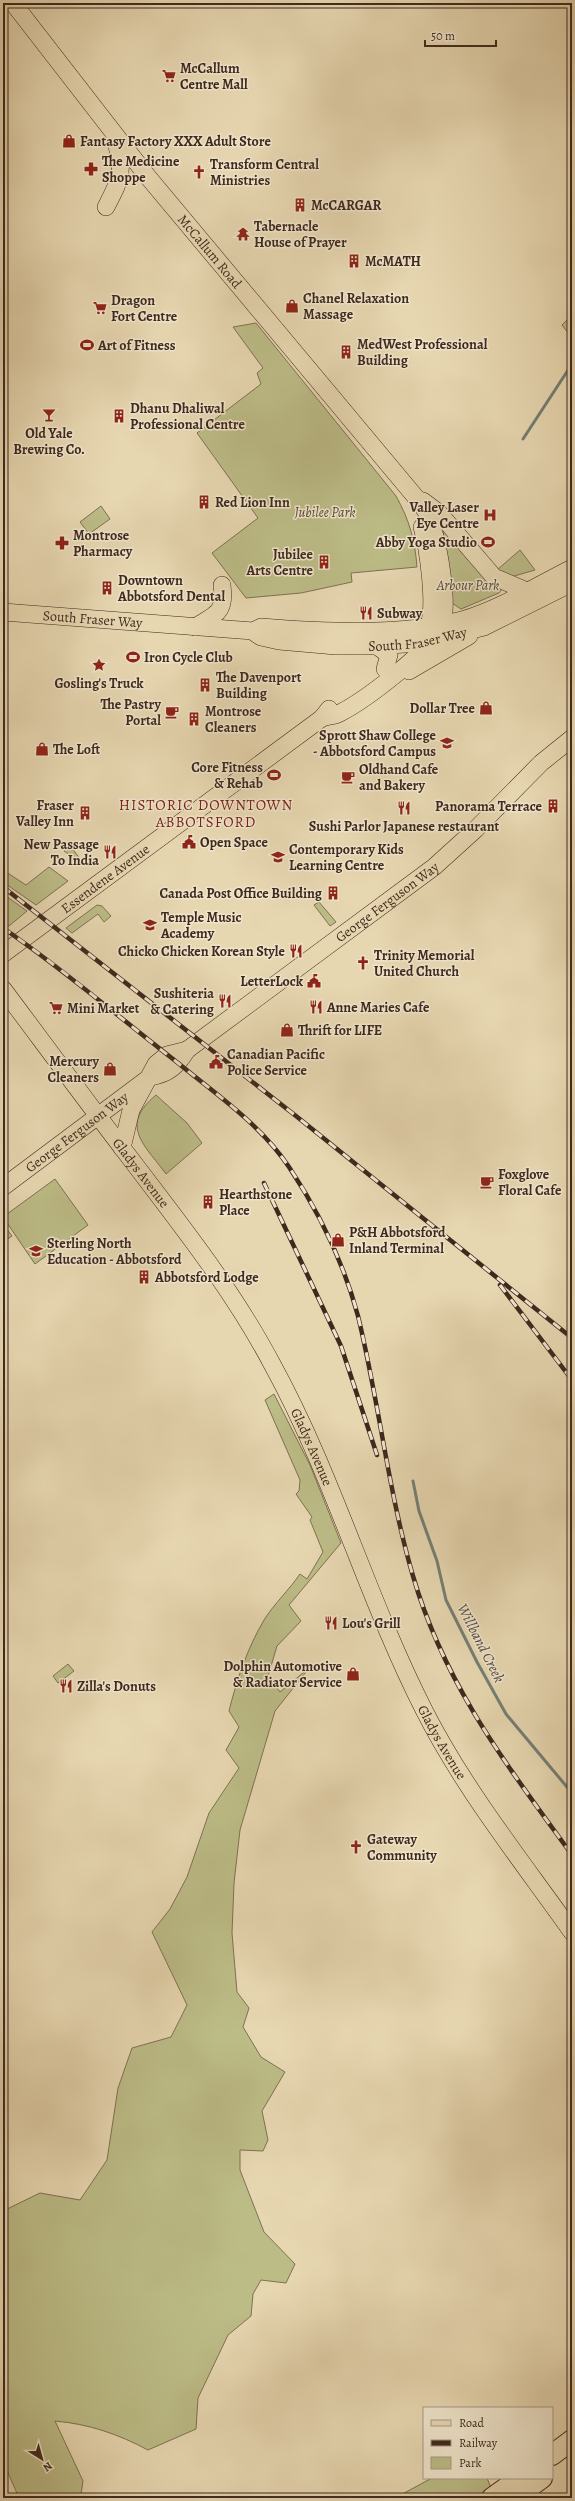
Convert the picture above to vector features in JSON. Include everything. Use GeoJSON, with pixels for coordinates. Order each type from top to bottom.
{"type":"FeatureCollection","features":[{"type":"Feature","properties":{"kind":"highway"},"geometry":{"type":"LineString","coordinates":[[553,2454],[572,2440]]}},
{"type":"Feature","properties":{"kind":"highway"},"geometry":{"type":"LineString","coordinates":[[553,2470],[572,2457]]}},
{"type":"Feature","properties":{"kind":"highway"},"geometry":{"type":"LineString","coordinates":[[492,2498],[519,2479]]}},
{"type":"Feature","properties":{"kind":"highway"},"geometry":{"type":"LineString","coordinates":[[515,2498],[541,2479]]}},
{"type":"Feature","properties":{"kind":"main road","name":"McCallum Road"},"geometry":{"type":"LineString","coordinates":[[13,3],[148,176],[414,495],[429,516],[439,550],[445,612],[430,633]]}},
{"type":"Feature","properties":{"kind":"main road"},"geometry":{"type":"LineString","coordinates":[[106,207],[120,180],[122,161],[113,132]]}},
{"type":"Feature","properties":{"kind":"main road"},"geometry":{"type":"LineString","coordinates":[[414,495],[439,512],[494,577],[527,591]]}},
{"type":"Feature","properties":{"kind":"main road","name":"South Fraser Way"},"geometry":{"type":"LineString","coordinates":[[3,612],[254,631],[261,627],[336,631],[430,633],[527,591],[572,568]]}},
{"type":"Feature","properties":{"kind":"main road","name":"South Fraser Way"},"geometry":{"type":"LineString","coordinates":[[254,631],[261,637],[279,641],[336,646],[377,646],[430,633],[484,627],[572,583]]}},
{"type":"Feature","properties":{"kind":"main road"},"geometry":{"type":"LineString","coordinates":[[195,627],[218,613],[222,607],[222,585]]}},
{"type":"Feature","properties":{"kind":"main road"},"geometry":{"type":"LineString","coordinates":[[380,686],[484,627]]}},
{"type":"Feature","properties":{"kind":"main road","name":"Essendene Avenue"},"geometry":{"type":"LineString","coordinates":[[3,954],[322,718],[332,705],[385,669],[430,633]]}},
{"type":"Feature","properties":{"kind":"main road","name":"Essendene Avenue"},"geometry":{"type":"LineString","coordinates":[[322,718],[339,714],[380,686],[430,633]]}},
{"type":"Feature","properties":{"kind":"main road"},"geometry":{"type":"LineString","coordinates":[[377,646],[388,655],[385,669]]}},
{"type":"Feature","properties":{"kind":"main road","name":"George Ferguson Way"},"geometry":{"type":"LineString","coordinates":[[3,1187],[150,1077],[165,1074],[178,1064],[187,1050],[434,867],[476,829],[541,763],[572,738]]}},
{"type":"Feature","properties":{"kind":"main road","name":"Gladys Avenue"},"geometry":{"type":"LineString","coordinates":[[3,989],[210,1265],[272,1363],[320,1462],[388,1633],[424,1710],[466,1783],[572,1932]]}},
{"type":"Feature","properties":{"kind":"main road"},"geometry":{"type":"LineString","coordinates":[[122,1148],[131,1110],[150,1077]]}},
{"type":"Feature","properties":{"kind":"green space"},"geometry":{"type":"Polygon","coordinates":[[[569,3],[572,3],[572,233],[570,235],[569,3]]]}},
{"type":"Feature","properties":{"kind":"green space"},"geometry":{"type":"Polygon","coordinates":[[[572,315],[572,338],[562,325],[572,315]]]}},
{"type":"Feature","properties":{"kind":"green space","name":"Jubilee Park"},"geometry":{"type":"Polygon","coordinates":[[[256,323],[396,496],[411,530],[417,567],[351,573],[352,582],[301,593],[246,598],[212,553],[258,518],[197,433],[261,384],[257,373],[263,368],[233,327],[256,323]]]}},
{"type":"Feature","properties":{"kind":"green space"},"geometry":{"type":"Polygon","coordinates":[[[101,506],[110,519],[89,534],[80,522],[101,506]]]}},
{"type":"Feature","properties":{"kind":"green space","name":"Arbour Park"},"geometry":{"type":"Polygon","coordinates":[[[439,519],[492,585],[502,589],[499,593],[461,609],[452,603],[443,533],[439,519]]]}},
{"type":"Feature","properties":{"kind":"green space","name":"Arbour Park"},"geometry":{"type":"Polygon","coordinates":[[[520,550],[535,570],[511,577],[497,570],[520,550]]]}},
{"type":"Feature","properties":{"kind":"green space"},"geometry":{"type":"Polygon","coordinates":[[[68,843],[81,860],[80,862],[64,851],[68,843]]]}},
{"type":"Feature","properties":{"kind":"green space"},"geometry":{"type":"Polygon","coordinates":[[[49,867],[68,881],[36,905],[3,882],[3,870],[26,885],[49,867]]]}},
{"type":"Feature","properties":{"kind":"green space"},"geometry":{"type":"Polygon","coordinates":[[[3,894],[27,911],[9,926],[3,922],[3,894]]]}},
{"type":"Feature","properties":{"kind":"green space"},"geometry":{"type":"Polygon","coordinates":[[[319,902],[336,922],[330,926],[314,905],[319,902]]]}},
{"type":"Feature","properties":{"kind":"green space"},"geometry":{"type":"Polygon","coordinates":[[[97,905],[102,906],[111,916],[104,922],[98,914],[72,933],[66,928],[97,905]]]}},
{"type":"Feature","properties":{"kind":"green space"},"geometry":{"type":"Polygon","coordinates":[[[156,1095],[187,1123],[202,1143],[166,1174],[143,1144],[137,1126],[139,1116],[145,1106],[156,1095]]]}},
{"type":"Feature","properties":{"kind":"green space"},"geometry":{"type":"Polygon","coordinates":[[[55,1179],[88,1225],[35,1264],[3,1217],[55,1179]]]}},
{"type":"Feature","properties":{"kind":"green space"},"geometry":{"type":"Polygon","coordinates":[[[3,1224],[12,1236],[3,1242],[3,1224]]]}},
{"type":"Feature","properties":{"kind":"green space"},"geometry":{"type":"Polygon","coordinates":[[[274,1394],[310,1465],[341,1543],[289,1605],[301,1621],[277,1646],[268,1676],[280,1692],[310,1667],[275,1711],[240,1830],[234,1883],[232,1933],[237,1992],[249,2008],[243,2027],[261,2057],[285,2072],[262,2111],[268,2140],[263,2151],[240,2150],[240,2170],[264,2232],[295,2264],[286,2283],[261,2280],[253,2294],[251,2316],[228,2335],[198,2398],[196,2429],[148,2450],[126,2439],[91,2427],[55,2421],[83,2481],[81,2494],[84,2498],[19,2498],[3,2461],[3,2211],[40,2193],[80,2200],[107,2160],[118,2088],[132,2048],[171,2037],[187,2005],[152,1932],[170,1909],[187,1877],[209,1813],[239,1768],[226,1750],[239,1727],[229,1711],[235,1687],[252,1642],[272,1608],[300,1574],[307,1579],[323,1552],[310,1520],[312,1517],[296,1494],[299,1491],[300,1480],[265,1400],[274,1394]]]}},
{"type":"Feature","properties":{"kind":"green space"},"geometry":{"type":"Polygon","coordinates":[[[68,1664],[74,1671],[58,1683],[53,1676],[68,1664]]]}},
{"type":"Feature","properties":{"kind":"green space"},"geometry":{"type":"Polygon","coordinates":[[[430,2479],[487,2479],[491,2488],[477,2498],[395,2498],[430,2479]]]}},
{"type":"Feature","properties":{"kind":"waterway","name":"Willband Creek"},"geometry":{"type":"LineString","coordinates":[[523,439],[572,364]]}},
{"type":"Feature","properties":{"kind":"waterway","name":"Willband Creek"},"geometry":{"type":"LineString","coordinates":[[413,1481],[419,1511],[437,1561],[446,1600],[477,1662],[506,1714],[572,1793]]}},
{"type":"Feature","properties":{"kind":"railway"},"geometry":{"type":"LineString","coordinates":[[3,887],[296,1116],[572,1338]]}},
{"type":"Feature","properties":{"kind":"railway"},"geometry":{"type":"LineString","coordinates":[[3,928],[69,977],[238,1111],[278,1152],[300,1184],[330,1239],[346,1277],[358,1316],[404,1544],[426,1616],[460,1689],[480,1723],[524,1789],[572,1855]]}},
{"type":"Feature","properties":{"kind":"railway"},"geometry":{"type":"LineString","coordinates":[[264,1183],[341,1346],[377,1455]]}},
{"type":"Feature","properties":{"kind":"railway"},"geometry":{"type":"LineString","coordinates":[[500,1285],[572,1380]]}},
{"type":"Feature","properties":{"kind":"place","name":"McCallum Centre Mall"},"geometry":{"type":"Point","coordinates":[169,76]}},
{"type":"Feature","properties":{"kind":"place","name":"Fantasy Factory XXX Adult Store"},"geometry":{"type":"Point","coordinates":[69,141]}},
{"type":"Feature","properties":{"kind":"place","name":"The Medicine Shoppe"},"geometry":{"type":"Point","coordinates":[91,169]}},
{"type":"Feature","properties":{"kind":"place","name":"Transform Central Ministries"},"geometry":{"type":"Point","coordinates":[199,172]}},
{"type":"Feature","properties":{"kind":"place","name":"McCARGAR"},"geometry":{"type":"Point","coordinates":[300,205]}},
{"type":"Feature","properties":{"kind":"place","name":"Tabernacle House of Prayer"},"geometry":{"type":"Point","coordinates":[243,234]}},
{"type":"Feature","properties":{"kind":"place","name":"McMATH"},"geometry":{"type":"Point","coordinates":[354,261]}},
{"type":"Feature","properties":{"kind":"place","name":"Chanel Relaxation Massage"},"geometry":{"type":"Point","coordinates":[292,306]}},
{"type":"Feature","properties":{"kind":"place","name":"Dragon Fort Centre"},"geometry":{"type":"Point","coordinates":[100,308]}},
{"type":"Feature","properties":{"kind":"place","name":"Art of Fitness"},"geometry":{"type":"Point","coordinates":[87,345]}},
{"type":"Feature","properties":{"kind":"place","name":"MedWest Professional Building"},"geometry":{"type":"Point","coordinates":[346,352]}},
{"type":"Feature","properties":{"kind":"place","name":"Old Yale Brewing Co."},"geometry":{"type":"Point","coordinates":[49,415]}},
{"type":"Feature","properties":{"kind":"place","name":"Dhanu Dhaliwal Professional Centre"},"geometry":{"type":"Point","coordinates":[119,416]}},
{"type":"Feature","properties":{"kind":"place","name":"Red Lion Inn"},"geometry":{"type":"Point","coordinates":[204,502]}},
{"type":"Feature","properties":{"kind":"place","name":"Valley Laser Eye Centre"},"geometry":{"type":"Point","coordinates":[490,515]}},
{"type":"Feature","properties":{"kind":"place","name":"Abby Yoga Studio"},"geometry":{"type":"Point","coordinates":[488,542]}},
{"type":"Feature","properties":{"kind":"place","name":"Montrose Pharmacy"},"geometry":{"type":"Point","coordinates":[62,543]}},
{"type":"Feature","properties":{"kind":"place","name":"Jubilee Arts Centre"},"geometry":{"type":"Point","coordinates":[324,562]}},
{"type":"Feature","properties":{"kind":"place","name":"Downtown Abbotsford Dental"},"geometry":{"type":"Point","coordinates":[107,588]}},
{"type":"Feature","properties":{"kind":"place","name":"Subway"},"geometry":{"type":"Point","coordinates":[366,613]}},
{"type":"Feature","properties":{"kind":"place","name":"Iron Cycle Club"},"geometry":{"type":"Point","coordinates":[133,657]}},
{"type":"Feature","properties":{"kind":"place","name":"Gosling's Truck"},"geometry":{"type":"Point","coordinates":[99,665]}},
{"type":"Feature","properties":{"kind":"place","name":"The Davenport Building"},"geometry":{"type":"Point","coordinates":[205,685]}},
{"type":"Feature","properties":{"kind":"place","name":"Dollar Tree"},"geometry":{"type":"Point","coordinates":[486,708]}},
{"type":"Feature","properties":{"kind":"place","name":"The Pastry Portal"},"geometry":{"type":"Point","coordinates":[172,712]}},
{"type":"Feature","properties":{"kind":"place","name":"Montrose Cleaners"},"geometry":{"type":"Point","coordinates":[194,719]}},
{"type":"Feature","properties":{"kind":"place","name":"Sprott Shaw College - Abbotsford Campus"},"geometry":{"type":"Point","coordinates":[447,743]}},
{"type":"Feature","properties":{"kind":"place","name":"The Loft"},"geometry":{"type":"Point","coordinates":[42,749]}},
{"type":"Feature","properties":{"kind":"place","name":"Core Fitness & Rehab"},"geometry":{"type":"Point","coordinates":[274,775]}},
{"type":"Feature","properties":{"kind":"place","name":"Oldhand Cafe and Bakery"},"geometry":{"type":"Point","coordinates":[348,777]}},
{"type":"Feature","properties":{"kind":"place","name":"Panorama Terrace"},"geometry":{"type":"Point","coordinates":[553,806]}},
{"type":"Feature","properties":{"kind":"place","name":"Sushi Parlor Japanese restaurant"},"geometry":{"type":"Point","coordinates":[404,808]}},
{"type":"Feature","properties":{"kind":"place","name":"Fraser Valley Inn"},"geometry":{"type":"Point","coordinates":[85,813]}},
{"type":"Feature","properties":{"kind":"place","name":"Open Space"},"geometry":{"type":"Point","coordinates":[189,842]}},
{"type":"Feature","properties":{"kind":"place","name":"New Passage To India"},"geometry":{"type":"Point","coordinates":[110,852]}},
{"type":"Feature","properties":{"kind":"place","name":"Contemporary Kids Learning Centre"},"geometry":{"type":"Point","coordinates":[278,857]}},
{"type":"Feature","properties":{"kind":"place","name":"Canada Post Office Building"},"geometry":{"type":"Point","coordinates":[333,893]}},
{"type":"Feature","properties":{"kind":"place","name":"Temple Music Academy"},"geometry":{"type":"Point","coordinates":[150,925]}},
{"type":"Feature","properties":{"kind":"place","name":"Chicko Chicken Korean Style"},"geometry":{"type":"Point","coordinates":[296,951]}},
{"type":"Feature","properties":{"kind":"place","name":"Trinity Memorial United Church"},"geometry":{"type":"Point","coordinates":[363,963]}},
{"type":"Feature","properties":{"kind":"place","name":"LetterLock"},"geometry":{"type":"Point","coordinates":[314,981]}},
{"type":"Feature","properties":{"kind":"place","name":"Sushiteria & Catering"},"geometry":{"type":"Point","coordinates":[225,1001]}},
{"type":"Feature","properties":{"kind":"place","name":"Anne Maries Cafe"},"geometry":{"type":"Point","coordinates":[316,1007]}},
{"type":"Feature","properties":{"kind":"place","name":"Mini Market"},"geometry":{"type":"Point","coordinates":[56,1008]}},
{"type":"Feature","properties":{"kind":"place","name":"Thrift for LIFE"},"geometry":{"type":"Point","coordinates":[287,1030]}},
{"type":"Feature","properties":{"kind":"place","name":"Canadian Pacific Police Service"},"geometry":{"type":"Point","coordinates":[216,1062]}},
{"type":"Feature","properties":{"kind":"place","name":"Mercury Cleaners"},"geometry":{"type":"Point","coordinates":[110,1069]}},
{"type":"Feature","properties":{"kind":"place","name":"Foxglove Floral Cafe"},"geometry":{"type":"Point","coordinates":[487,1182]}},
{"type":"Feature","properties":{"kind":"place","name":"Hearthstone Place"},"geometry":{"type":"Point","coordinates":[208,1202]}},
{"type":"Feature","properties":{"kind":"place","name":"P&H Abbotsford Inland Terminal"},"geometry":{"type":"Point","coordinates":[338,1240]}},
{"type":"Feature","properties":{"kind":"place","name":"Sterling North Education - Abbotsford"},"geometry":{"type":"Point","coordinates":[36,1251]}},
{"type":"Feature","properties":{"kind":"place","name":"Abbotsford Lodge"},"geometry":{"type":"Point","coordinates":[144,1277]}},
{"type":"Feature","properties":{"kind":"place","name":"Lou's Grill"},"geometry":{"type":"Point","coordinates":[331,1623]}},
{"type":"Feature","properties":{"kind":"place","name":"Dolphin Automotive & Radiator Service"},"geometry":{"type":"Point","coordinates":[353,1674]}},
{"type":"Feature","properties":{"kind":"place","name":"Zilla's Donuts"},"geometry":{"type":"Point","coordinates":[66,1686]}},
{"type":"Feature","properties":{"kind":"place","name":"Gateway Community"},"geometry":{"type":"Point","coordinates":[356,1847]}},
{"type":"Feature","properties":{"kind":"district","name":"HISTORIC DOWNTOWN ABBOTSFORD"},"geometry":{"type":"Point","coordinates":[206,814]}}]}
